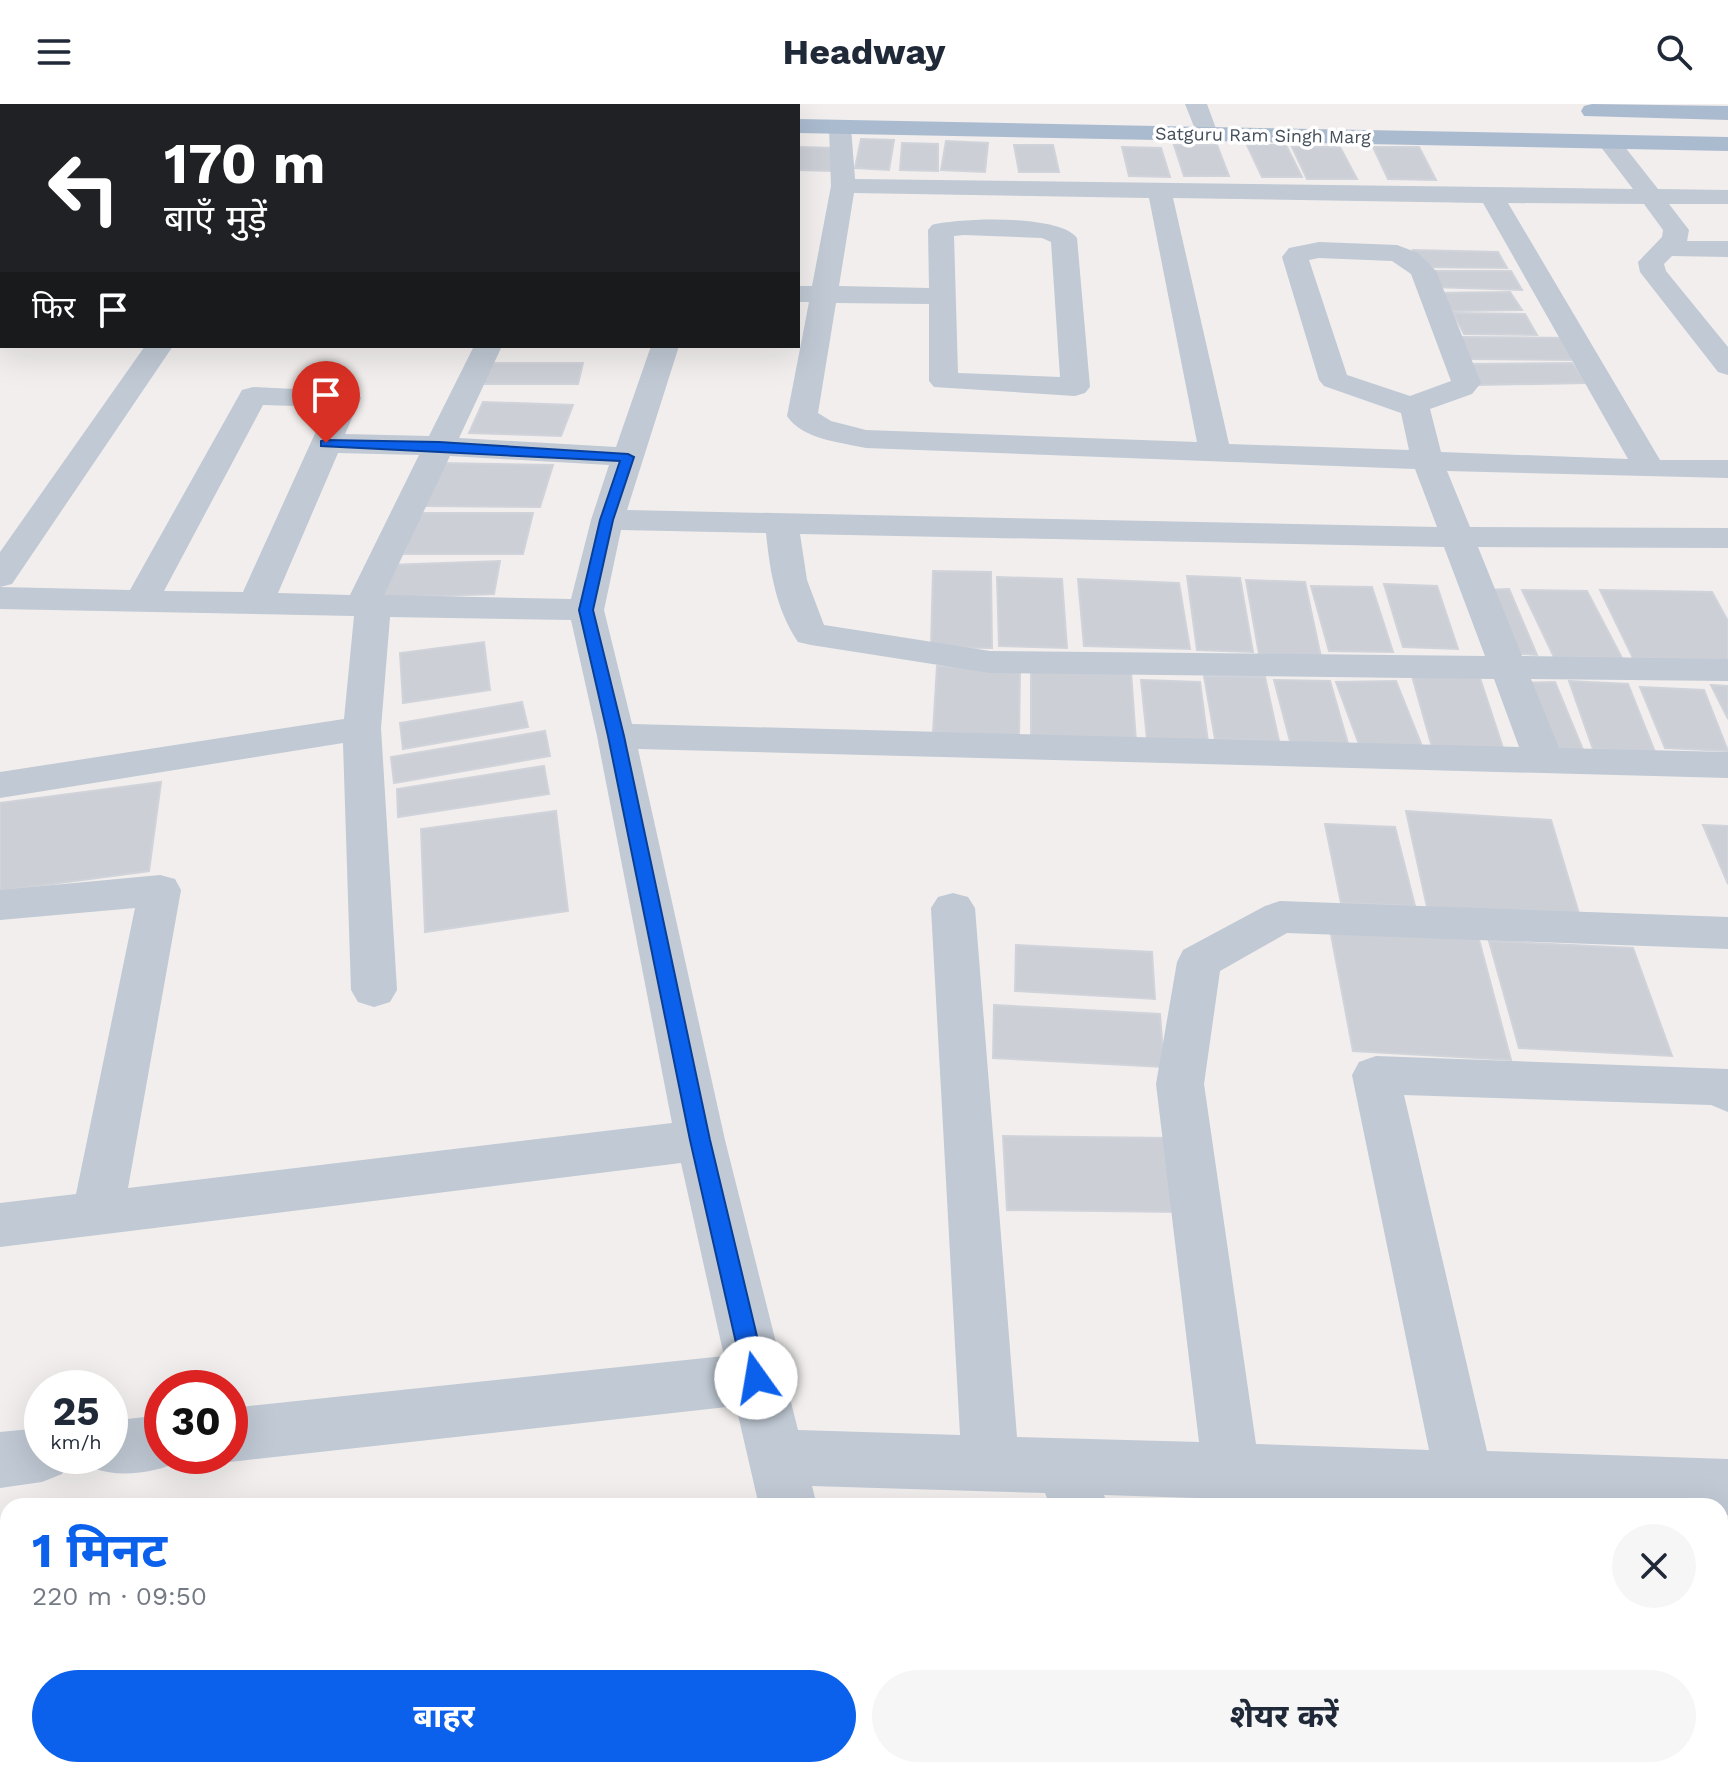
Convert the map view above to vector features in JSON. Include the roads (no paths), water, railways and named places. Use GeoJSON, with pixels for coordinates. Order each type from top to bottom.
{"type":"FeatureCollection","features":[{"type":"Feature","properties":{"kind":"main road","name":"Satguru Ram Singh Marg"},"geometry":{"type":"LineString","coordinates":[[1167,106],[1228,107]]}},
{"type":"Feature","properties":{"kind":"main road"},"geometry":{"type":"LineString","coordinates":[[1572,111],[1728,113]]}},
{"type":"Feature","properties":{"kind":"main road","name":"Satguru Ram Singh Marg"},"geometry":{"type":"LineString","coordinates":[[800,126],[1728,144]]}},
{"type":"Feature","properties":{"kind":"street"},"geometry":{"type":"LineString","coordinates":[[1197,105],[1207,134]]}},
{"type":"Feature","properties":{"kind":"street"},"geometry":{"type":"LineString","coordinates":[[840,127],[843,186],[810,295],[802,416],[820,428],[866,439],[1650,469],[1728,469]]}},
{"type":"Feature","properties":{"kind":"street"},"geometry":{"type":"LineString","coordinates":[[1609,142],[1676,230],[1675,239],[1651,262],[1653,272],[1728,366]]}},
{"type":"Feature","properties":{"kind":"street"},"geometry":{"type":"LineString","coordinates":[[843,186],[1160,193],[1728,197]]}},
{"type":"Feature","properties":{"kind":"street"},"geometry":{"type":"LineString","coordinates":[[1160,193],[1215,452]]}},
{"type":"Feature","properties":{"kind":"street"},"geometry":{"type":"LineString","coordinates":[[1491,196],[1650,469]]}},
{"type":"Feature","properties":{"kind":"street"},"geometry":{"type":"LineString","coordinates":[[964,227],[1045,231],[1064,238],[1075,387],[944,381],[940,296],[941,230],[964,227]]}},
{"type":"Feature","properties":{"kind":"street"},"geometry":{"type":"LineString","coordinates":[[1666,248],[1728,249]]}},
{"type":"Feature","properties":{"kind":"street"},"geometry":{"type":"LineString","coordinates":[[1319,250],[1397,253],[1423,271],[1466,383],[1462,388],[1424,398],[1415,408],[1334,380],[1295,257],[1298,254],[1319,250]]}},
{"type":"Feature","properties":{"kind":"street"},"geometry":{"type":"LineString","coordinates":[[810,295],[940,296]]}},
{"type":"Feature","properties":{"kind":"street"},"geometry":{"type":"LineString","coordinates":[[0,577],[158,348]]}},
{"type":"Feature","properties":{"kind":"street"},"geometry":{"type":"LineString","coordinates":[[374,990],[362,728],[368,605],[487,348]]}},
{"type":"Feature","properties":{"kind":"street"},"geometry":{"type":"LineString","coordinates":[[664,348],[607,520],[586,610],[616,736],[700,1140],[782,1481],[990,1464],[1071,1486],[1231,1471],[1728,1487]]}},
{"type":"Feature","properties":{"kind":"street"},"geometry":{"type":"LineString","coordinates":[[141,601],[253,396],[346,398],[256,603]]}},
{"type":"Feature","properties":{"kind":"street"},"geometry":{"type":"LineString","coordinates":[[1415,408],[1427,459],[1544,760]]}},
{"type":"Feature","properties":{"kind":"street"},"geometry":{"type":"LineString","coordinates":[[326,443],[628,457]]}},
{"type":"Feature","properties":{"kind":"street"},"geometry":{"type":"LineString","coordinates":[[607,520],[1457,537],[1728,538]]}},
{"type":"Feature","properties":{"kind":"street"},"geometry":{"type":"LineString","coordinates":[[782,523],[788,585],[796,611],[811,634],[990,662],[1728,670]]}},
{"type":"Feature","properties":{"kind":"street"},"geometry":{"type":"LineString","coordinates":[[0,598],[586,610]]}},
{"type":"Feature","properties":{"kind":"street"},"geometry":{"type":"LineString","coordinates":[[0,785],[362,728]]}},
{"type":"Feature","properties":{"kind":"street"},"geometry":{"type":"LineString","coordinates":[[616,736],[1728,765]]}},
{"type":"Feature","properties":{"kind":"street"},"geometry":{"type":"LineString","coordinates":[[0,905],[160,890],[98,1212]]}},
{"type":"Feature","properties":{"kind":"street"},"geometry":{"type":"LineString","coordinates":[[953,908],[990,1464]]}},
{"type":"Feature","properties":{"kind":"street"},"geometry":{"type":"LineString","coordinates":[[1231,1471],[1180,1084],[1199,962],[1280,917],[1728,933]]}},
{"type":"Feature","properties":{"kind":"street"},"geometry":{"type":"LineString","coordinates":[[1464,1479],[1376,1075],[1725,1087],[1728,1093]]}},
{"type":"Feature","properties":{"kind":"street"},"geometry":{"type":"LineString","coordinates":[[0,1225],[700,1140]]}},
{"type":"Feature","properties":{"kind":"street"},"geometry":{"type":"LineString","coordinates":[[248,1433],[756,1378]]}},
{"type":"Feature","properties":{"kind":"street"},"geometry":{"type":"LineString","coordinates":[[0,1460],[24,1457]]}}]}
